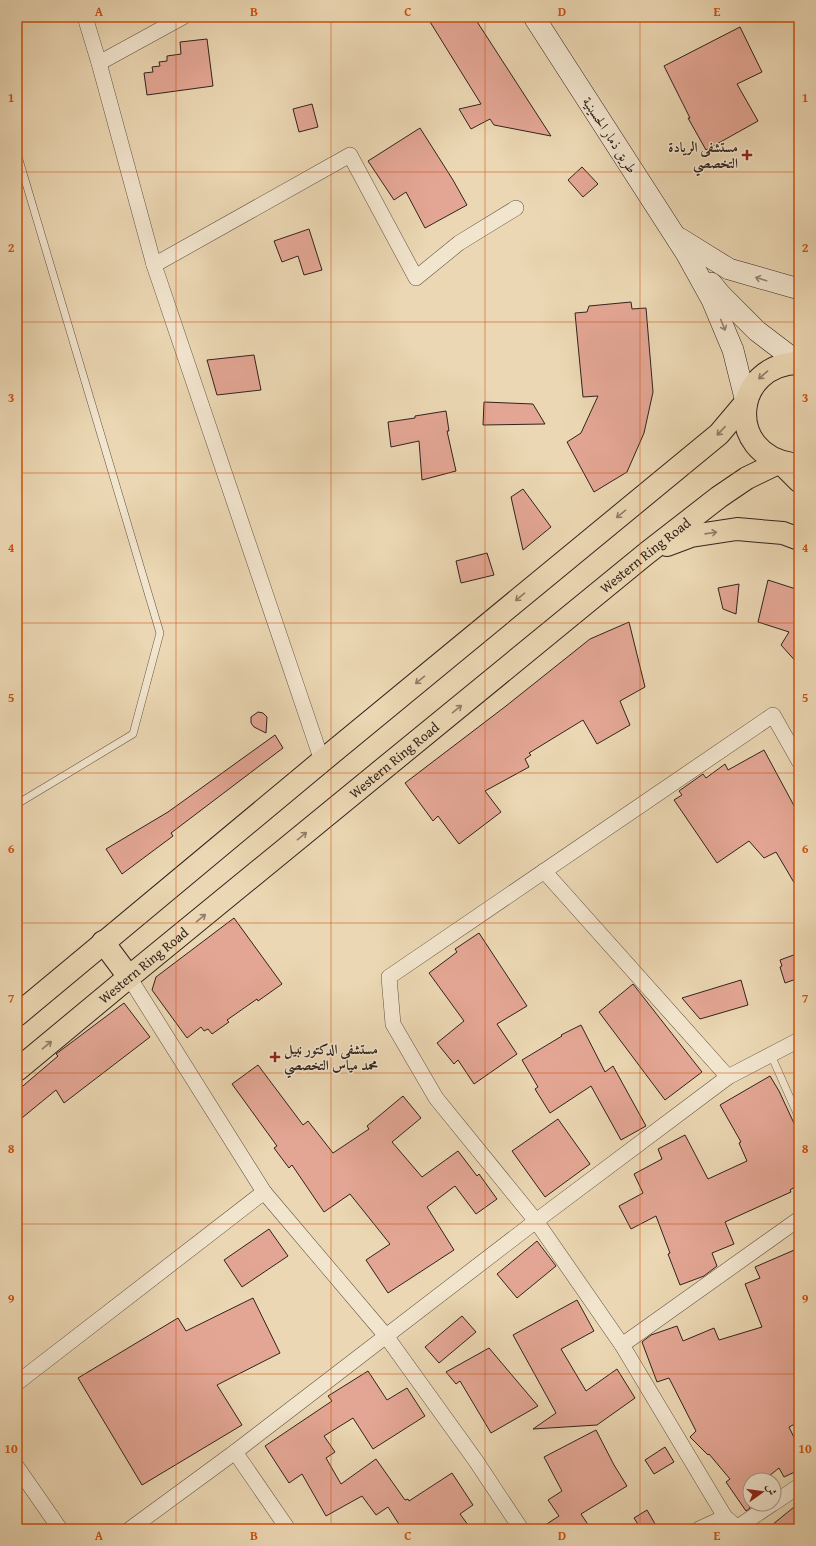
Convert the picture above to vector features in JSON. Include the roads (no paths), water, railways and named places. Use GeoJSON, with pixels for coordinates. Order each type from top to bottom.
{"type":"FeatureCollection","features":[{"type":"Feature","properties":{"kind":"main road","name":"طريق ذمار الحسينية"},"geometry":{"type":"LineString","coordinates":[[534,17],[681,245]]}},
{"type":"Feature","properties":{"kind":"main road"},"geometry":{"type":"LineString","coordinates":[[681,245],[729,269],[799,289]]}},
{"type":"Feature","properties":{"kind":"main road"},"geometry":{"type":"LineString","coordinates":[[681,245],[720,294],[752,325],[799,363]]}},
{"type":"Feature","properties":{"kind":"main road"},"geometry":{"type":"LineString","coordinates":[[681,245],[712,300],[733,350],[746,402],[745,417],[748,431],[755,445],[766,455],[790,463],[799,481]]}},
{"type":"Feature","properties":{"kind":"main road"},"geometry":{"type":"LineString","coordinates":[[17,1015],[103,942],[719,434],[746,402],[753,385],[765,372],[781,365],[799,363]]}},
{"type":"Feature","properties":{"kind":"main road","name":"Western Ring Road"},"geometry":{"type":"LineString","coordinates":[[17,1070],[647,553],[719,497],[747,478],[790,463]]}},
{"type":"Feature","properties":{"kind":"main road"},"geometry":{"type":"LineString","coordinates":[[647,553],[690,536],[737,529],[784,533],[799,539]]}},
{"type":"Feature","properties":{"kind":"main road"},"geometry":{"type":"LineString","coordinates":[[103,942],[129,977]]}},
{"type":"Feature","properties":{"kind":"street"},"geometry":{"type":"LineString","coordinates":[[85,17],[154,265],[322,761]]}},
{"type":"Feature","properties":{"kind":"street"},"geometry":{"type":"LineString","coordinates":[[99,63],[183,17]]}},
{"type":"Feature","properties":{"kind":"street"},"geometry":{"type":"LineString","coordinates":[[154,265],[350,156],[416,278],[459,243],[516,208]]}},
{"type":"Feature","properties":{"kind":"street"},"geometry":{"type":"LineString","coordinates":[[760,1512],[738,1528],[725,1517],[622,1345],[536,1221],[436,1098],[393,1024],[389,977],[773,715],[799,761]]}},
{"type":"Feature","properties":{"kind":"street"},"geometry":{"type":"LineString","coordinates":[[544,871],[728,1077]]}},
{"type":"Feature","properties":{"kind":"street"},"geometry":{"type":"LineString","coordinates":[[129,977],[264,1192],[386,1336],[476,1461],[521,1529]]}},
{"type":"Feature","properties":{"kind":"street"},"geometry":{"type":"LineString","coordinates":[[130,1529],[235,1452],[536,1221],[728,1077],[799,1040]]}},
{"type":"Feature","properties":{"kind":"street"},"geometry":{"type":"LineString","coordinates":[[17,1383],[264,1192]]}},
{"type":"Feature","properties":{"kind":"street"},"geometry":{"type":"LineString","coordinates":[[622,1345],[799,1219]]}},
{"type":"Feature","properties":{"kind":"street"},"geometry":{"type":"LineString","coordinates":[[235,1452],[288,1529]]}},
{"type":"Feature","properties":{"kind":"street"},"geometry":{"type":"LineString","coordinates":[[17,1467],[60,1529]]}},
{"type":"Feature","properties":{"kind":"street"},"geometry":{"type":"LineString","coordinates":[[782,1497],[799,1486]]}},
{"type":"Feature","properties":{"kind":"street"},"geometry":{"type":"LineString","coordinates":[[699,1529],[725,1517]]}},
{"type":"Feature","properties":{"kind":"lane"},"geometry":{"type":"LineString","coordinates":[[17,153],[160,633],[133,734],[17,804]]}},
{"type":"Feature","properties":{"kind":"lane"},"geometry":{"type":"LineString","coordinates":[[771,1055],[799,1118]]}},
{"type":"Feature","properties":{"kind":"place","name":"مستشفى الريادة التخصصي"},"geometry":{"type":"Point","coordinates":[747,155]}},
{"type":"Feature","properties":{"kind":"place","name":"مستشفى الدكتور نبيل محمد مياس التخصصي"},"geometry":{"type":"Point","coordinates":[275,1057]}}]}
